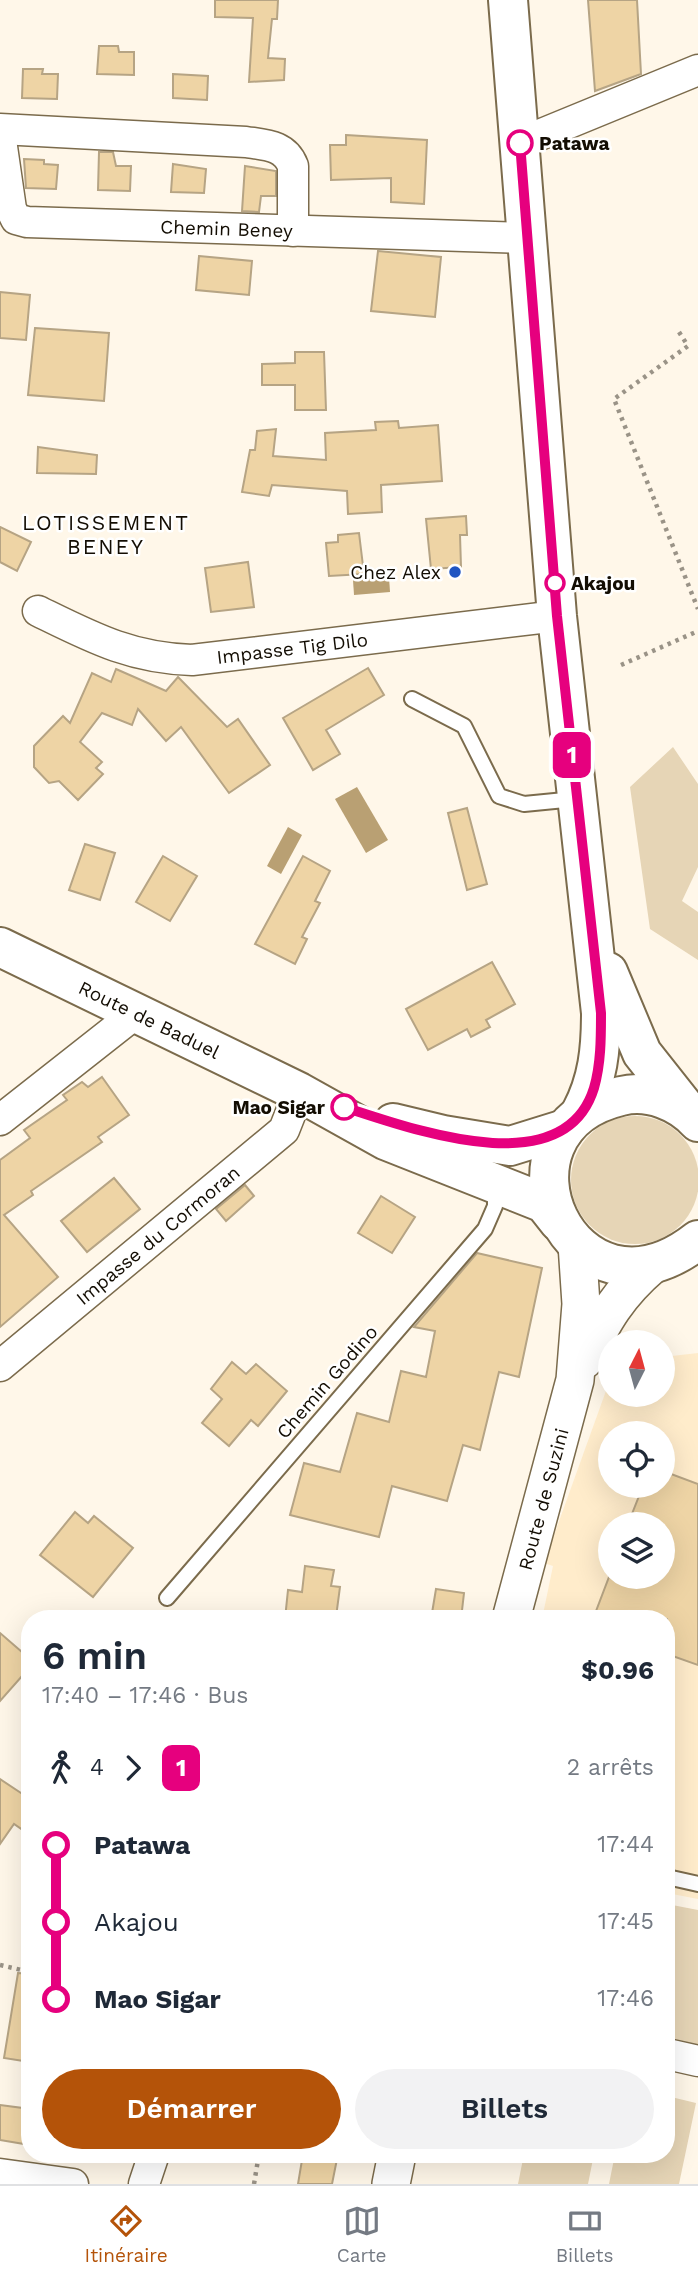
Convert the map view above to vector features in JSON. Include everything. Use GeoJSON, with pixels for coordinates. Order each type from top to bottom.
{"type":"FeatureCollection","features":[{"type":"Feature","properties":{"kind":"main road"},"geometry":{"type":"LineString","coordinates":[[508,0],[557,616],[593,931],[601,1043],[594,1089],[551,1156],[548,1185],[568,1233]]}},
{"type":"Feature","properties":{"kind":"main road"},"geometry":{"type":"LineString","coordinates":[[593,931],[642,1053],[693,1116]]}},
{"type":"Feature","properties":{"kind":"main road","name":"Route de Baduel"},"geometry":{"type":"LineString","coordinates":[[0,947],[299,1093],[385,1140],[544,1203],[568,1233],[604,1261],[630,1267],[681,1256]]}},
{"type":"Feature","properties":{"kind":"main road","name":"Route de Baduel"},"geometry":{"type":"LineString","coordinates":[[299,1093],[411,1128],[510,1146],[573,1120],[600,1101],[629,1094],[656,1096],[693,1116]]}},
{"type":"Feature","properties":{"kind":"street"},"geometry":{"type":"LineString","coordinates":[[520,143],[698,70]]}},
{"type":"Feature","properties":{"kind":"street"},"geometry":{"type":"LineString","coordinates":[[0,131],[246,142],[275,146],[290,157],[293,166],[293,231]]}},
{"type":"Feature","properties":{"kind":"street","name":"Chemin Beney"},"geometry":{"type":"LineString","coordinates":[[0,131],[11,209],[16,219],[526,238]]}},
{"type":"Feature","properties":{"kind":"street","name":"Impasse Tig Dilo"},"geometry":{"type":"LineString","coordinates":[[38,611],[113,648],[139,655],[192,660],[557,616]]}},
{"type":"Feature","properties":{"kind":"street"},"geometry":{"type":"LineString","coordinates":[[0,1121],[136,1013]]}},
{"type":"Feature","properties":{"kind":"street","name":"Impasse du Cormoran"},"geometry":{"type":"LineString","coordinates":[[0,1366],[284,1130],[299,1093]]}},
{"type":"Feature","properties":{"kind":"street","name":"Route de Suzini"},"geometry":{"type":"LineString","coordinates":[[513,1610],[575,1380],[581,1304],[568,1233]]}},
{"type":"Feature","properties":{"kind":"street","name":"Route de Suzini"},"geometry":{"type":"LineString","coordinates":[[575,1380],[611,1308],[625,1288],[681,1256]]}},
{"type":"Feature","properties":{"kind":"street"},"geometry":{"type":"LineString","coordinates":[[675,2056],[698,2061]]}},
{"type":"Feature","properties":{"kind":"street"},"geometry":{"type":"LineString","coordinates":[[144,2184],[151,2163]]}},
{"type":"Feature","properties":{"kind":"street"},"geometry":{"type":"LineString","coordinates":[[391,2184],[395,2163]]}},
{"type":"Feature","properties":{"kind":"street"},"geometry":{"type":"LineString","coordinates":[[0,2174],[73,2184]]}},
{"type":"Feature","properties":{"kind":"lane"},"geometry":{"type":"LineString","coordinates":[[412,699],[464,726],[499,796],[524,804],[576,799]]}},
{"type":"Feature","properties":{"kind":"lane","name":"Chemin Godino"},"geometry":{"type":"LineString","coordinates":[[167,1598],[485,1229],[495,1206],[495,1182]]}},
{"type":"Feature","properties":{"kind":"lane"},"geometry":{"type":"LineString","coordinates":[[675,1879],[698,1884]]}},
{"type":"Feature","properties":{"kind":"path"},"geometry":{"type":"LineString","coordinates":[[680,332],[688,346],[614,399],[698,609]]}},
{"type":"Feature","properties":{"kind":"path"},"geometry":{"type":"LineString","coordinates":[[621,666],[698,631]]}},
{"type":"Feature","properties":{"kind":"path"},"geometry":{"type":"LineString","coordinates":[[0,1965],[21,1970]]}},
{"type":"Feature","properties":{"kind":"path"},"geometry":{"type":"LineString","coordinates":[[254,2184],[258,2163]]}},
{"type":"Feature","properties":{"kind":"shaded area"},"geometry":{"type":"Polygon","coordinates":[[[389,577],[390,592],[354,595],[353,580],[389,577]]]}},
{"type":"Feature","properties":{"kind":"shaded area"},"geometry":{"type":"Polygon","coordinates":[[[673,747],[698,784],[698,867],[682,901],[698,912],[698,960],[650,929],[630,787],[673,747]]]}},
{"type":"Feature","properties":{"kind":"shaded area"},"geometry":{"type":"Polygon","coordinates":[[[357,787],[388,840],[366,853],[335,799],[357,787]]]}},
{"type":"Feature","properties":{"kind":"shaded area"},"geometry":{"type":"Polygon","coordinates":[[[288,827],[302,835],[281,874],[267,866],[288,827]]]}},
{"type":"Feature","properties":{"kind":"shaded area"},"geometry":{"type":"Polygon","coordinates":[[[635,1116],[660,1120],[681,1134],[695,1155],[699,1180],[695,1205],[681,1226],[660,1240],[635,1244],[610,1240],[589,1226],[575,1205],[571,1180],[575,1155],[589,1134],[610,1120],[635,1116]]]}},
{"type":"Feature","properties":{"kind":"shaded area"},"geometry":{"type":"Polygon","coordinates":[[[698,1353],[698,1899],[675,1895],[675,1610],[544,1610],[553,1566],[544,1563],[600,1407],[676,1407],[676,1356],[698,1353]]]}},
{"type":"Feature","properties":{"kind":"shaded area"},"geometry":{"type":"Polygon","coordinates":[[[675,1906],[698,1910],[698,2051],[675,2047],[675,1906]]]}},
{"type":"Feature","properties":{"kind":"shaded area"},"geometry":{"type":"Polygon","coordinates":[[[675,2098],[696,2103],[679,2184],[609,2184],[613,2163],[675,2163],[675,2098]]]}},
{"type":"Feature","properties":{"kind":"shaded area"},"geometry":{"type":"Polygon","coordinates":[[[522,2163],[592,2163],[588,2184],[518,2184],[522,2163]]]}},
{"type":"Feature","properties":{"kind":"building"},"geometry":{"type":"Polygon","coordinates":[[[215,0],[278,0],[277,19],[272,19],[268,58],[285,59],[284,80],[249,82],[253,18],[215,17],[215,0]]]}},
{"type":"Feature","properties":{"kind":"building"},"geometry":{"type":"Polygon","coordinates":[[[588,0],[637,0],[641,74],[595,91],[588,0]]]}},
{"type":"Feature","properties":{"kind":"building"},"geometry":{"type":"Polygon","coordinates":[[[99,46],[118,46],[119,52],[134,52],[134,75],[97,74],[99,46]]]}},
{"type":"Feature","properties":{"kind":"building"},"geometry":{"type":"Polygon","coordinates":[[[23,69],[43,69],[42,74],[58,74],[57,99],[22,98],[23,69]]]}},
{"type":"Feature","properties":{"kind":"building"},"geometry":{"type":"Polygon","coordinates":[[[173,74],[208,76],[207,100],[173,98],[173,74]]]}},
{"type":"Feature","properties":{"kind":"building"},"geometry":{"type":"Polygon","coordinates":[[[346,135],[427,140],[424,204],[391,202],[391,178],[331,180],[330,145],[346,145],[346,135]]]}},
{"type":"Feature","properties":{"kind":"building"},"geometry":{"type":"Polygon","coordinates":[[[99,152],[113,152],[116,166],[131,166],[130,191],[98,190],[99,152]]]}},
{"type":"Feature","properties":{"kind":"building"},"geometry":{"type":"Polygon","coordinates":[[[24,159],[44,160],[44,164],[58,165],[56,189],[26,188],[24,159]]]}},
{"type":"Feature","properties":{"kind":"building"},"geometry":{"type":"Polygon","coordinates":[[[173,164],[206,169],[204,193],[171,192],[173,164]]]}},
{"type":"Feature","properties":{"kind":"building"},"geometry":{"type":"Polygon","coordinates":[[[245,166],[276,171],[276,196],[261,196],[259,212],[242,211],[245,166]]]}},
{"type":"Feature","properties":{"kind":"building"},"geometry":{"type":"Polygon","coordinates":[[[378,251],[441,257],[435,317],[371,311],[378,251]]]}},
{"type":"Feature","properties":{"kind":"building"},"geometry":{"type":"Polygon","coordinates":[[[199,256],[252,261],[249,295],[196,290],[199,256]]]}},
{"type":"Feature","properties":{"kind":"building"},"geometry":{"type":"Polygon","coordinates":[[[0,292],[30,295],[26,340],[0,338],[0,292]]]}},
{"type":"Feature","properties":{"kind":"building"},"geometry":{"type":"Polygon","coordinates":[[[35,328],[109,333],[104,401],[28,395],[35,328]]]}},
{"type":"Feature","properties":{"kind":"building"},"geometry":{"type":"Polygon","coordinates":[[[295,352],[324,352],[326,410],[295,410],[295,385],[262,385],[262,364],[295,363],[295,352]]]}},
{"type":"Feature","properties":{"kind":"building"},"geometry":{"type":"Polygon","coordinates":[[[398,421],[399,428],[438,425],[442,481],[381,485],[382,512],[348,514],[347,491],[272,485],[269,496],[242,492],[250,450],[255,450],[257,431],[276,429],[273,456],[326,460],[325,433],[376,430],[375,422],[398,421]]]}},
{"type":"Feature","properties":{"kind":"building"},"geometry":{"type":"Polygon","coordinates":[[[38,447],[97,455],[96,474],[37,473],[38,447]]]}},
{"type":"Feature","properties":{"kind":"building"},"geometry":{"type":"Polygon","coordinates":[[[466,516],[467,535],[460,535],[461,567],[431,569],[426,519],[466,516]]]}},
{"type":"Feature","properties":{"kind":"building"},"geometry":{"type":"Polygon","coordinates":[[[0,527],[31,542],[17,571],[0,562],[0,527]]]}},
{"type":"Feature","properties":{"kind":"building"},"geometry":{"type":"Polygon","coordinates":[[[359,533],[364,574],[329,576],[326,543],[338,542],[338,535],[359,533]]]}},
{"type":"Feature","properties":{"kind":"building"},"geometry":{"type":"Polygon","coordinates":[[[248,562],[254,607],[211,612],[205,568],[248,562]]]}},
{"type":"Feature","properties":{"kind":"building"},"geometry":{"type":"Polygon","coordinates":[[[368,668],[384,695],[326,730],[340,754],[313,770],[283,718],[368,668]]]}},
{"type":"Feature","properties":{"kind":"building"},"geometry":{"type":"Polygon","coordinates":[[[116,669],[166,691],[178,677],[227,727],[238,719],[270,765],[229,793],[181,727],[166,741],[138,709],[132,725],[102,713],[80,742],[102,762],[96,768],[103,774],[78,800],[59,781],[49,783],[34,767],[34,746],[63,716],[70,723],[92,673],[111,682],[116,669]]]}},
{"type":"Feature","properties":{"kind":"building"},"geometry":{"type":"Polygon","coordinates":[[[467,808],[487,884],[467,890],[448,813],[467,808]]]}},
{"type":"Feature","properties":{"kind":"building"},"geometry":{"type":"Polygon","coordinates":[[[85,844],[115,853],[100,900],[69,890],[85,844]]]}},
{"type":"Feature","properties":{"kind":"building"},"geometry":{"type":"Polygon","coordinates":[[[163,856],[197,876],[170,921],[136,902],[163,856]]]}},
{"type":"Feature","properties":{"kind":"building"},"geometry":{"type":"Polygon","coordinates":[[[303,856],[330,871],[315,901],[320,903],[302,937],[307,939],[295,964],[255,944],[303,856]]]}},
{"type":"Feature","properties":{"kind":"building"},"geometry":{"type":"Polygon","coordinates":[[[492,962],[515,1004],[486,1020],[490,1027],[471,1037],[467,1029],[428,1050],[406,1009],[492,962]]]}},
{"type":"Feature","properties":{"kind":"building"},"geometry":{"type":"Polygon","coordinates":[[[102,1077],[129,1115],[98,1137],[102,1142],[31,1191],[33,1195],[4,1215],[58,1277],[0,1327],[0,1160],[30,1138],[24,1130],[67,1100],[63,1095],[82,1082],[88,1087],[102,1077]]]}},
{"type":"Feature","properties":{"kind":"building"},"geometry":{"type":"Polygon","coordinates":[[[114,1178],[140,1209],[87,1252],[61,1221],[114,1178]]]}},
{"type":"Feature","properties":{"kind":"building"},"geometry":{"type":"Polygon","coordinates":[[[245,1185],[254,1196],[226,1221],[216,1209],[245,1185]]]}},
{"type":"Feature","properties":{"kind":"building"},"geometry":{"type":"Polygon","coordinates":[[[381,1196],[415,1217],[392,1253],[358,1233],[381,1196]]]}},
{"type":"Feature","properties":{"kind":"building"},"geometry":{"type":"Polygon","coordinates":[[[477,1253],[542,1268],[519,1377],[499,1372],[480,1450],[463,1445],[447,1501],[392,1486],[379,1537],[290,1515],[304,1463],[340,1472],[357,1413],[389,1422],[401,1371],[426,1377],[435,1331],[414,1327],[477,1253]]]}},
{"type":"Feature","properties":{"kind":"building"},"geometry":{"type":"Polygon","coordinates":[[[232,1362],[246,1374],[256,1364],[287,1391],[258,1426],[251,1420],[229,1446],[202,1423],[222,1399],[211,1389],[232,1362]]]}},
{"type":"Feature","properties":{"kind":"building"},"geometry":{"type":"Polygon","coordinates":[[[675,1475],[698,1484],[698,1665],[675,1657],[675,1610],[596,1610],[604,1589],[675,1589],[675,1512],[633,1512],[638,1498],[675,1498],[675,1475]]]}},
{"type":"Feature","properties":{"kind":"building"},"geometry":{"type":"Polygon","coordinates":[[[75,1512],[88,1523],[94,1516],[133,1548],[93,1597],[40,1555],[75,1512]]]}},
{"type":"Feature","properties":{"kind":"building"},"geometry":{"type":"Polygon","coordinates":[[[305,1566],[334,1570],[331,1586],[340,1587],[337,1610],[286,1610],[288,1590],[302,1592],[305,1566]]]}},
{"type":"Feature","properties":{"kind":"building"},"geometry":{"type":"Polygon","coordinates":[[[436,1589],[464,1593],[462,1610],[432,1610],[436,1589]]]}},
{"type":"Feature","properties":{"kind":"building"},"geometry":{"type":"Polygon","coordinates":[[[0,1633],[21,1651],[21,1677],[0,1701],[0,1633]]]}},
{"type":"Feature","properties":{"kind":"building"},"geometry":{"type":"Polygon","coordinates":[[[0,1779],[21,1793],[21,1829],[14,1824],[0,1844],[0,1779]]]}},
{"type":"Feature","properties":{"kind":"building"},"geometry":{"type":"Polygon","coordinates":[[[18,1973],[21,1973],[21,2061],[4,2058],[18,1973]]]}},
{"type":"Feature","properties":{"kind":"building"},"geometry":{"type":"Polygon","coordinates":[[[0,2105],[21,2108],[21,2144],[0,2140],[0,2105]]]}},
{"type":"Feature","properties":{"kind":"building"},"geometry":{"type":"Polygon","coordinates":[[[302,2163],[336,2163],[332,2184],[298,2184],[302,2163]]]}},
{"type":"Feature","properties":{"kind":"bus line","name":"1"},"geometry":{"type":"LineString","coordinates":[[344,1107],[411,1128],[510,1146],[565,1129],[581,1112],[594,1089],[601,1043],[601,1013],[557,616],[520,143]]}},
{"type":"Feature","properties":{"kind":"place","name":"Patawa"},"geometry":{"type":"Point","coordinates":[520,143]}},
{"type":"Feature","properties":{"kind":"place","name":"Chez Alex"},"geometry":{"type":"Point","coordinates":[455,572]}},
{"type":"Feature","properties":{"kind":"place","name":"Akajou"},"geometry":{"type":"Point","coordinates":[555,583]}},
{"type":"Feature","properties":{"kind":"place","name":"Mao Sigar"},"geometry":{"type":"Point","coordinates":[344,1107]}},
{"type":"Feature","properties":{"kind":"district","name":"LOTISSEMENT BENEY"},"geometry":{"type":"Point","coordinates":[106,534]}}]}
